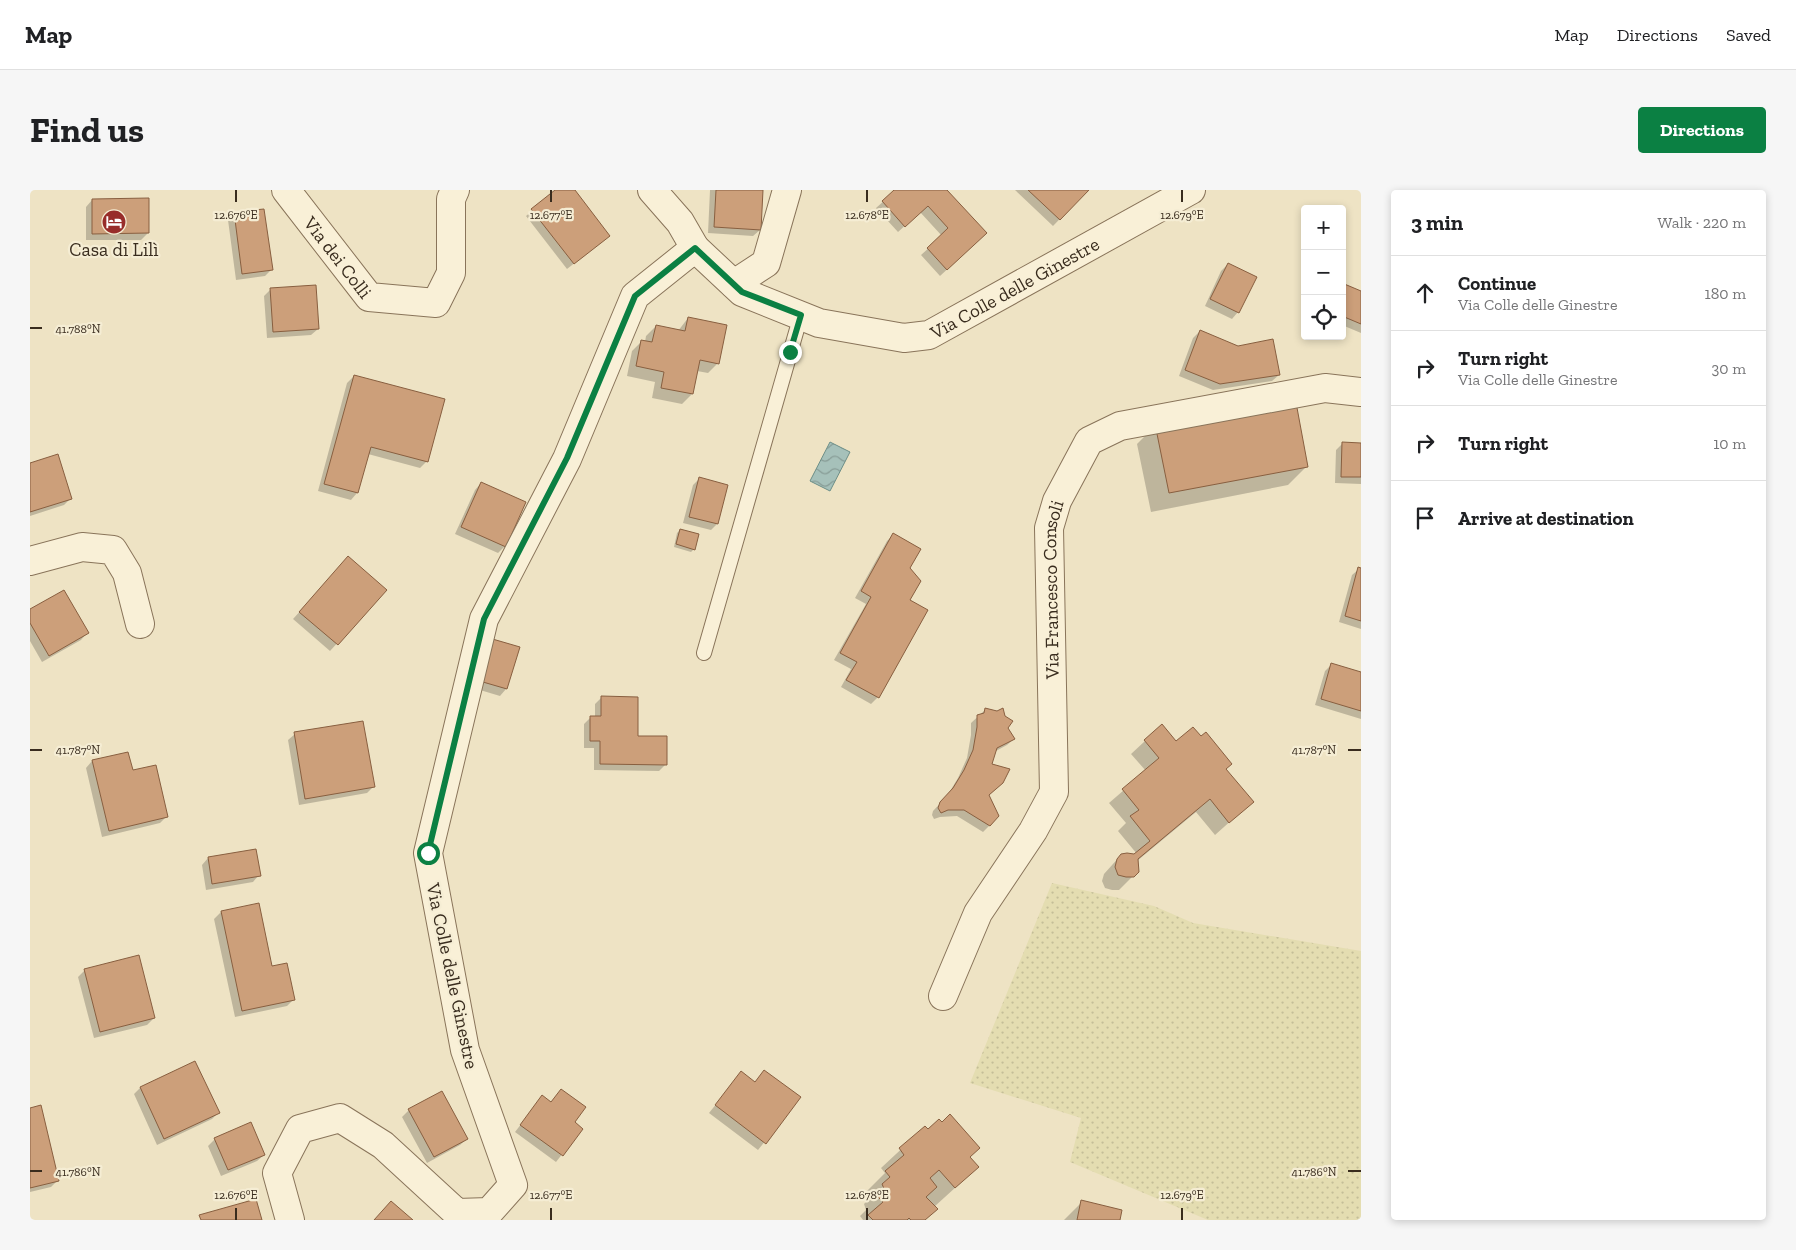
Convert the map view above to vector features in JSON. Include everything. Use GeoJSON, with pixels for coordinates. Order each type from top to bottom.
{"type":"FeatureCollection","features":[{"type":"Feature","properties":{"kind":"street","name":"Via dei Colli"},"geometry":{"type":"LineString","coordinates":[[286,190],[368,298],[436,302],[451,273],[452,199],[455,190]]}},
{"type":"Feature","properties":{"kind":"street"},"geometry":{"type":"LineString","coordinates":[[652,190],[680,222],[695,248]]}},
{"type":"Feature","properties":{"kind":"street"},"geometry":{"type":"LineString","coordinates":[[678,190],[680,222]]}},
{"type":"Feature","properties":{"kind":"street"},"geometry":{"type":"LineString","coordinates":[[734,284],[766,262],[787,190]]}},
{"type":"Feature","properties":{"kind":"street","name":"Via Colle delle Ginestre"},"geometry":{"type":"LineString","coordinates":[[290,1220],[277,1173],[300,1129],[340,1118],[383,1145],[458,1213],[489,1212],[513,1185],[465,1050],[428,853],[484,619],[567,458],[635,296],[695,248],[742,292],[819,323],[904,338],[929,335],[1191,190]]}},
{"type":"Feature","properties":{"kind":"street","name":"Via Francesco Consoli"},"geometry":{"type":"LineString","coordinates":[[943,996],[978,913],[1034,831],[1054,792],[1049,528],[1057,502],[1089,441],[1120,426],[1325,388],[1361,392]]}},
{"type":"Feature","properties":{"kind":"street"},"geometry":{"type":"LineString","coordinates":[[30,561],[82,547],[113,550],[127,573],[140,624]]}},
{"type":"Feature","properties":{"kind":"lane"},"geometry":{"type":"LineString","coordinates":[[704,653],[801,315]]}},
{"type":"Feature","properties":{"kind":"shaded area"},"geometry":{"type":"Polygon","coordinates":[[[1052,883],[1154,906],[1193,923],[1361,951],[1361,1220],[1208,1220],[1070,1162],[1081,1118],[970,1083],[1052,883]]]}},
{"type":"Feature","properties":{"kind":"water"},"geometry":{"type":"Polygon","coordinates":[[[830,442],[850,452],[830,491],[810,481],[830,442]]]}},
{"type":"Feature","properties":{"kind":"building"},"geometry":{"type":"Polygon","coordinates":[[[555,190],[575,190],[610,236],[574,264],[531,209],[555,190]]]}},
{"type":"Feature","properties":{"kind":"building"},"geometry":{"type":"Polygon","coordinates":[[[716,190],[763,190],[761,230],[714,227],[716,190]]]}},
{"type":"Feature","properties":{"kind":"building"},"geometry":{"type":"Polygon","coordinates":[[[894,190],[947,190],[987,233],[947,270],[927,248],[948,228],[928,206],[905,227],[882,201],[894,190]]]}},
{"type":"Feature","properties":{"kind":"building"},"geometry":{"type":"Polygon","coordinates":[[[1028,190],[1089,190],[1060,220],[1028,190]]]}},
{"type":"Feature","properties":{"kind":"building"},"geometry":{"type":"Polygon","coordinates":[[[149,198],[149,233],[92,234],[92,199],[149,198]]]}},
{"type":"Feature","properties":{"kind":"building"},"geometry":{"type":"Polygon","coordinates":[[[264,209],[273,270],[242,274],[234,212],[264,209]]]}},
{"type":"Feature","properties":{"kind":"building"},"geometry":{"type":"Polygon","coordinates":[[[1228,263],[1257,277],[1239,313],[1210,299],[1228,263]]]}},
{"type":"Feature","properties":{"kind":"building"},"geometry":{"type":"Polygon","coordinates":[[[316,285],[319,329],[273,332],[270,288],[316,285]]]}},
{"type":"Feature","properties":{"kind":"building"},"geometry":{"type":"Polygon","coordinates":[[[1346,285],[1361,291],[1361,324],[1346,318],[1346,285]]]}},
{"type":"Feature","properties":{"kind":"building"},"geometry":{"type":"Polygon","coordinates":[[[688,317],[727,325],[719,364],[700,360],[693,394],[661,388],[664,372],[636,366],[641,340],[652,342],[656,325],[685,331],[688,317]]]}},
{"type":"Feature","properties":{"kind":"building"},"geometry":{"type":"Polygon","coordinates":[[[1200,330],[1238,346],[1273,339],[1280,375],[1220,384],[1185,370],[1200,330]]]}},
{"type":"Feature","properties":{"kind":"building"},"geometry":{"type":"Polygon","coordinates":[[[354,375],[445,399],[428,462],[371,447],[358,493],[324,484],[354,375]]]}},
{"type":"Feature","properties":{"kind":"building"},"geometry":{"type":"Polygon","coordinates":[[[1295,397],[1308,467],[1169,493],[1155,424],[1295,397]]]}},
{"type":"Feature","properties":{"kind":"building"},"geometry":{"type":"Polygon","coordinates":[[[1342,442],[1361,443],[1361,477],[1341,477],[1342,442]]]}},
{"type":"Feature","properties":{"kind":"building"},"geometry":{"type":"Polygon","coordinates":[[[58,454],[72,499],[30,512],[30,463],[58,454]]]}},
{"type":"Feature","properties":{"kind":"building"},"geometry":{"type":"Polygon","coordinates":[[[699,477],[728,485],[718,524],[689,517],[699,477]]]}},
{"type":"Feature","properties":{"kind":"building"},"geometry":{"type":"Polygon","coordinates":[[[481,482],[526,502],[506,547],[461,527],[481,482]]]}},
{"type":"Feature","properties":{"kind":"building"},"geometry":{"type":"Polygon","coordinates":[[[680,529],[699,534],[695,550],[676,544],[680,529]]]}},
{"type":"Feature","properties":{"kind":"building"},"geometry":{"type":"Polygon","coordinates":[[[893,533],[921,549],[910,568],[921,581],[910,600],[928,610],[879,698],[846,680],[857,662],[840,653],[871,597],[861,591],[893,533]]]}},
{"type":"Feature","properties":{"kind":"building"},"geometry":{"type":"Polygon","coordinates":[[[348,556],[387,590],[338,645],[299,612],[348,556]]]}},
{"type":"Feature","properties":{"kind":"building"},"geometry":{"type":"Polygon","coordinates":[[[1358,567],[1361,568],[1361,621],[1345,616],[1358,567]]]}},
{"type":"Feature","properties":{"kind":"building"},"geometry":{"type":"Polygon","coordinates":[[[64,590],[89,633],[49,656],[30,623],[30,609],[64,590]]]}},
{"type":"Feature","properties":{"kind":"building"},"geometry":{"type":"Polygon","coordinates":[[[489,638],[520,647],[507,689],[476,680],[489,638]]]}},
{"type":"Feature","properties":{"kind":"building"},"geometry":{"type":"Polygon","coordinates":[[[1331,663],[1361,672],[1361,711],[1321,699],[1331,663]]]}},
{"type":"Feature","properties":{"kind":"building"},"geometry":{"type":"Polygon","coordinates":[[[601,696],[638,697],[638,736],[667,736],[667,765],[600,764],[600,741],[590,741],[590,716],[601,716],[601,696]]]}},
{"type":"Feature","properties":{"kind":"building"},"geometry":{"type":"Polygon","coordinates":[[[985,708],[997,711],[1003,708],[1005,716],[1013,721],[1008,728],[1015,739],[997,748],[992,764],[1010,769],[1003,783],[989,795],[999,816],[990,826],[964,810],[948,810],[941,813],[938,808],[940,802],[953,788],[964,770],[973,750],[977,715],[984,713],[985,708]]]}},
{"type":"Feature","properties":{"kind":"building"},"geometry":{"type":"Polygon","coordinates":[[[363,721],[375,787],[305,799],[294,732],[363,721]]]}},
{"type":"Feature","properties":{"kind":"building"},"geometry":{"type":"Polygon","coordinates":[[[1162,724],[1176,741],[1193,727],[1201,736],[1206,732],[1232,764],[1226,769],[1254,802],[1229,823],[1210,799],[1138,859],[1139,872],[1134,877],[1118,875],[1115,867],[1117,859],[1121,854],[1134,854],[1150,841],[1130,816],[1139,810],[1122,789],[1159,758],[1144,740],[1162,724]]]}},
{"type":"Feature","properties":{"kind":"building"},"geometry":{"type":"Polygon","coordinates":[[[128,752],[133,770],[156,765],[168,817],[109,831],[92,760],[128,752]]]}},
{"type":"Feature","properties":{"kind":"building"},"geometry":{"type":"Polygon","coordinates":[[[256,849],[261,876],[212,884],[208,857],[256,849]]]}},
{"type":"Feature","properties":{"kind":"building"},"geometry":{"type":"Polygon","coordinates":[[[259,903],[272,966],[287,963],[295,1000],[242,1011],[221,911],[259,903]]]}},
{"type":"Feature","properties":{"kind":"building"},"geometry":{"type":"Polygon","coordinates":[[[139,955],[155,1018],[100,1032],[84,969],[139,955]]]}},
{"type":"Feature","properties":{"kind":"building"},"geometry":{"type":"Polygon","coordinates":[[[195,1061],[220,1113],[164,1139],[140,1087],[195,1061]]]}},
{"type":"Feature","properties":{"kind":"building"},"geometry":{"type":"Polygon","coordinates":[[[764,1070],[801,1097],[766,1144],[715,1105],[741,1071],[755,1082],[764,1070]]]}},
{"type":"Feature","properties":{"kind":"building"},"geometry":{"type":"Polygon","coordinates":[[[561,1089],[586,1107],[575,1122],[583,1129],[563,1156],[520,1125],[542,1095],[551,1102],[561,1089]]]}},
{"type":"Feature","properties":{"kind":"building"},"geometry":{"type":"Polygon","coordinates":[[[442,1091],[468,1139],[434,1157],[408,1109],[442,1091]]]}},
{"type":"Feature","properties":{"kind":"building"},"geometry":{"type":"Polygon","coordinates":[[[41,1105],[59,1181],[30,1188],[30,1108],[41,1105]]]}},
{"type":"Feature","properties":{"kind":"building"},"geometry":{"type":"Polygon","coordinates":[[[950,1114],[980,1148],[970,1157],[979,1167],[955,1188],[939,1170],[930,1178],[937,1187],[926,1197],[938,1209],[925,1220],[911,1220],[909,1218],[907,1220],[873,1220],[868,1215],[883,1202],[878,1197],[885,1191],[882,1184],[890,1177],[885,1171],[904,1155],[899,1148],[925,1126],[928,1129],[939,1119],[942,1122],[950,1114]]]}},
{"type":"Feature","properties":{"kind":"building"},"geometry":{"type":"Polygon","coordinates":[[[251,1122],[265,1155],[228,1170],[214,1138],[251,1122]]]}},
{"type":"Feature","properties":{"kind":"building"},"geometry":{"type":"Polygon","coordinates":[[[256,1199],[262,1220],[201,1220],[199,1215],[256,1199]]]}},
{"type":"Feature","properties":{"kind":"building"},"geometry":{"type":"Polygon","coordinates":[[[1081,1200],[1122,1210],[1120,1220],[1077,1220],[1081,1200]]]}},
{"type":"Feature","properties":{"kind":"building"},"geometry":{"type":"Polygon","coordinates":[[[391,1201],[413,1220],[374,1220],[391,1201]]]}},
{"type":"Feature","properties":{"kind":"place","name":"Casa di Lilì"},"geometry":{"type":"Point","coordinates":[114,222]}},
{"type":"Feature","properties":{"kind":"route"},"geometry":{"type":"LineString","coordinates":[[428,853],[484,619],[567,458],[635,296],[695,248],[742,292],[801,315],[790,352]]}}]}
